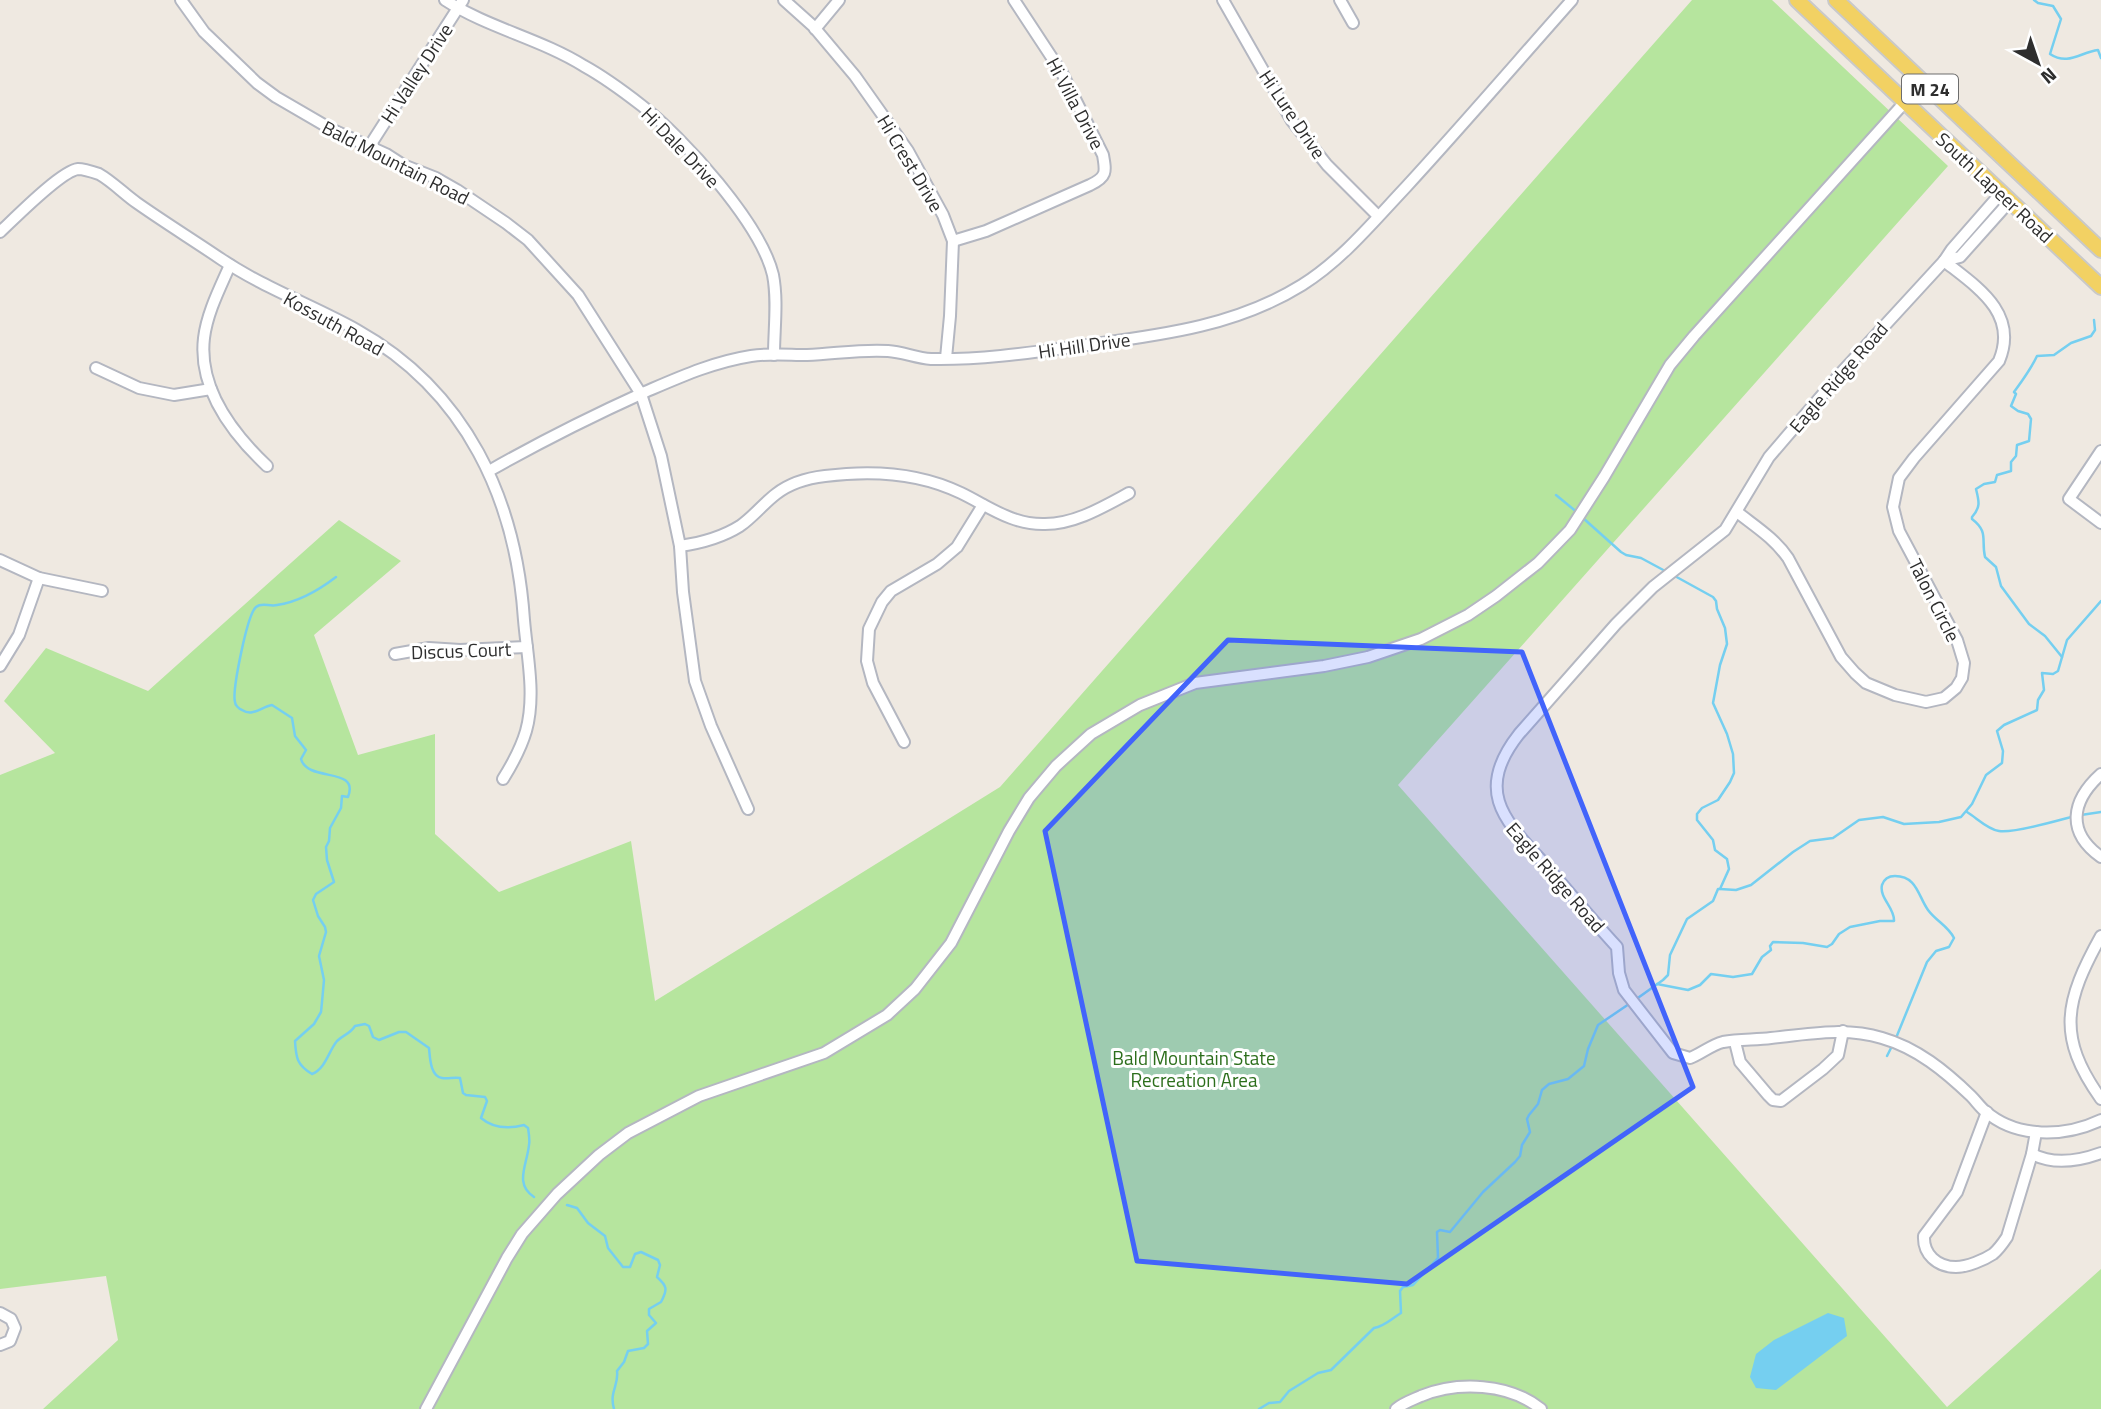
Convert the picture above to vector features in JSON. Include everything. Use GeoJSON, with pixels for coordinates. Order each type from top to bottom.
{"type":"FeatureCollection","features":[{"type":"Feature","properties":{"kind":"main road","name":"South Lapeer Road"},"geometry":{"type":"LineString","coordinates":[[1797,0],[2101,287]]}},
{"type":"Feature","properties":{"kind":"main road","name":"South Lapeer Road"},"geometry":{"type":"LineString","coordinates":[[1836,0],[2101,250]]}},
{"type":"Feature","properties":{"kind":"main road"},"geometry":{"type":"LineString","coordinates":[[1932,127],[1948,125],[1955,113]]}},
{"type":"Feature","properties":{"kind":"main road"},"geometry":{"type":"LineString","coordinates":[[2006,197],[2006,185],[2013,179],[2025,178]]}},
{"type":"Feature","properties":{"kind":"street","name":"Bald Mountain Road"},"geometry":{"type":"LineString","coordinates":[[181,0],[204,32],[257,83],[304,114],[457,190],[528,240],[578,295],[641,394],[661,456],[680,546],[695,681],[710,726],[748,809]]}},
{"type":"Feature","properties":{"kind":"street","name":"Hi Dale Drive"},"geometry":{"type":"LineString","coordinates":[[445,0],[460,4],[583,65],[643,106],[680,140],[745,219],[766,256],[773,276],[774,355]]}},
{"type":"Feature","properties":{"kind":"street","name":"Hi Crest Drive"},"geometry":{"type":"LineString","coordinates":[[785,0],[815,29],[855,76],[908,151],[933,193],[953,241],[946,358]]}},
{"type":"Feature","properties":{"kind":"street"},"geometry":{"type":"LineString","coordinates":[[815,29],[838,0]]}},
{"type":"Feature","properties":{"kind":"street","name":"Hi Villa Drive"},"geometry":{"type":"LineString","coordinates":[[953,241],[986,231],[1101,180],[1105,170],[1103,155],[1062,73],[1014,0]]}},
{"type":"Feature","properties":{"kind":"street","name":"Hi Lure Drive"},"geometry":{"type":"LineString","coordinates":[[1223,0],[1292,121],[1327,165],[1378,216]]}},
{"type":"Feature","properties":{"kind":"street"},"geometry":{"type":"LineString","coordinates":[[1340,0],[1353,23]]}},
{"type":"Feature","properties":{"kind":"street","name":"Hi Hill Drive"},"geometry":{"type":"LineString","coordinates":[[489,471],[544,440],[641,394],[727,360],[755,355],[807,355],[851,350],[892,351],[914,358],[992,357],[1183,331],[1224,321],[1268,304],[1303,285],[1332,263],[1378,216],[1572,0]]}},
{"type":"Feature","properties":{"kind":"street","name":"Hi Valley Drive"},"geometry":{"type":"LineString","coordinates":[[369,147],[460,4]]}},
{"type":"Feature","properties":{"kind":"street"},"geometry":{"type":"LineString","coordinates":[[426,1409],[493,1282],[522,1234],[557,1194],[598,1155],[628,1133],[699,1096],[824,1053],[887,1015],[915,989],[951,943],[1029,797],[1056,766],[1091,734],[1140,705],[1195,682],[1324,666],[1357,659],[1421,639],[1468,615],[1538,563],[1570,530],[1623,447],[1670,365],[1905,102]]}},
{"type":"Feature","properties":{"kind":"street","name":"Kossuth Road"},"geometry":{"type":"LineString","coordinates":[[0,232],[63,176],[79,169],[95,173],[111,181],[135,202],[230,265],[358,331],[422,378],[447,404],[489,471],[512,537],[523,598],[530,679],[527,729],[519,752],[503,779]]}},
{"type":"Feature","properties":{"kind":"street","name":"Eagle Ridge Road"},"geometry":{"type":"LineString","coordinates":[[2006,197],[1952,249],[1781,442],[1757,475],[1724,530],[1653,587],[1616,624],[1509,747],[1501,762],[1497,779],[1499,799],[1506,820],[1617,947],[1619,973],[1624,990],[1673,1053],[1680,1057],[1690,1058],[1716,1045],[1843,1031],[1881,1038],[1930,1061],[1987,1112],[2022,1130],[2063,1133],[2101,1120]]}},
{"type":"Feature","properties":{"kind":"street","name":"Talon Circle"},"geometry":{"type":"LineString","coordinates":[[1737,512],[1779,545],[1841,657],[1866,683],[1895,695],[1926,702],[1944,698],[1956,688],[1962,678],[1964,663],[1957,640],[1899,531],[1893,507],[1899,478],[1999,361],[2005,337],[2002,318],[1995,307],[1944,261]]}},
{"type":"Feature","properties":{"kind":"street"},"geometry":{"type":"LineString","coordinates":[[230,265],[211,312],[204,338],[205,364],[211,389],[221,412],[245,445],[267,466]]}},
{"type":"Feature","properties":{"kind":"street"},"geometry":{"type":"LineString","coordinates":[[96,368],[138,388],[174,395],[211,389]]}},
{"type":"Feature","properties":{"kind":"street"},"geometry":{"type":"LineString","coordinates":[[2101,451],[2068,499],[2101,523]]}},
{"type":"Feature","properties":{"kind":"street"},"geometry":{"type":"LineString","coordinates":[[680,546],[700,544],[723,536],[741,526],[775,494],[792,484],[822,476],[865,472],[917,477],[961,493],[1007,518],[1043,524],[1094,512],[1129,493]]}},
{"type":"Feature","properties":{"kind":"street"},"geometry":{"type":"LineString","coordinates":[[904,742],[873,683],[867,661],[869,629],[882,602],[891,592],[937,564],[957,547],[983,505]]}},
{"type":"Feature","properties":{"kind":"street"},"geometry":{"type":"LineString","coordinates":[[0,560],[38,578],[102,591]]}},
{"type":"Feature","properties":{"kind":"street"},"geometry":{"type":"LineString","coordinates":[[0,666],[19,635],[38,578]]}},
{"type":"Feature","properties":{"kind":"street","name":"Discus Court"},"geometry":{"type":"LineString","coordinates":[[396,654],[429,648],[527,648]]}},
{"type":"Feature","properties":{"kind":"street"},"geometry":{"type":"LineString","coordinates":[[2101,774],[2082,794],[2076,823],[2081,837],[2101,858]]}},
{"type":"Feature","properties":{"kind":"street"},"geometry":{"type":"LineString","coordinates":[[2101,936],[2076,989],[2070,1026],[2076,1058],[2101,1099]]}},
{"type":"Feature","properties":{"kind":"street"},"geometry":{"type":"LineString","coordinates":[[1735,1042],[1740,1062],[1773,1100],[1781,1101],[1838,1055],[1843,1031]]}},
{"type":"Feature","properties":{"kind":"street"},"geometry":{"type":"LineString","coordinates":[[1987,1112],[1957,1192],[1924,1236],[1923,1245],[1932,1259],[1956,1267],[1979,1261],[1993,1254],[2001,1246],[2007,1237],[2036,1132]]}},
{"type":"Feature","properties":{"kind":"street"},"geometry":{"type":"LineString","coordinates":[[2032,1154],[2065,1161],[2101,1153]]}},
{"type":"Feature","properties":{"kind":"street"},"geometry":{"type":"LineString","coordinates":[[0,1313],[11,1319],[15,1332],[10,1340],[0,1345]]}},
{"type":"Feature","properties":{"kind":"street"},"geometry":{"type":"LineString","coordinates":[[1396,1409],[1401,1404],[1436,1390],[1466,1386],[1501,1390],[1532,1402],[1541,1409]]}},
{"type":"Feature","properties":{"kind":"highlighted area"},"geometry":{"type":"Polygon","coordinates":[[[1228,640],[1522,652],[1693,1087],[1407,1284],[1137,1261],[1045,831],[1228,640]]]}},
{"type":"Feature","properties":{"kind":"green space","name":"Bald Mountain State Recreation Area"},"geometry":{"type":"Polygon","coordinates":[[[1692,0],[1772,0],[1948,166],[1398,785],[1947,1407],[2101,1269],[2101,1409],[43,1409],[118,1340],[106,1276],[0,1289],[0,775],[55,753],[4,701],[46,648],[148,691],[339,520],[401,561],[314,635],[358,755],[435,734],[435,834],[499,892],[631,841],[655,1001],[1000,787],[1692,0]]]}},
{"type":"Feature","properties":{"kind":"water"},"geometry":{"type":"Polygon","coordinates":[[[1828,1313],[1844,1318],[1847,1336],[1776,1390],[1756,1388],[1750,1377],[1756,1354],[1774,1340],[1828,1313]]]}},
{"type":"Feature","properties":{"kind":"waterway"},"geometry":{"type":"LineString","coordinates":[[2034,0],[2053,6],[2061,19],[2050,54],[2069,59],[2098,50],[2101,58]]}},
{"type":"Feature","properties":{"kind":"waterway"},"geometry":{"type":"LineString","coordinates":[[2062,657],[2045,636],[2029,624],[2001,586],[1996,567],[1985,557],[1983,532],[1972,517],[1979,504],[1976,489],[1995,482],[1997,475],[2011,471],[2017,445],[2029,441],[2031,419],[2028,414],[2011,406],[2016,394],[2014,392],[2037,356],[2054,355],[2071,343],[2091,336],[2095,330],[2094,320]]}},
{"type":"Feature","properties":{"kind":"waterway"},"geometry":{"type":"LineString","coordinates":[[1556,495],[1578,513]]}},
{"type":"Feature","properties":{"kind":"waterway"},"geometry":{"type":"LineString","coordinates":[[1583,518],[1621,552],[1641,558],[1667,572]]}},
{"type":"Feature","properties":{"kind":"waterway"},"geometry":{"type":"LineString","coordinates":[[1635,1000],[1668,975],[1670,955],[1687,919],[1713,901],[1729,869],[1727,859],[1715,850],[1713,840],[1697,820],[1697,814],[1702,808],[1718,800],[1734,773],[1733,754],[1713,703],[1727,644],[1725,628],[1713,597],[1673,575]]}},
{"type":"Feature","properties":{"kind":"waterway"},"geometry":{"type":"LineString","coordinates":[[336,577],[293,601],[256,607],[245,638],[235,695],[236,706],[246,712],[272,705],[292,718],[295,736],[306,750],[301,759],[306,766],[313,771],[347,781],[350,787],[348,797],[342,796],[341,808],[330,828],[326,847],[334,882],[316,894],[313,900],[326,932],[319,956],[324,980],[321,1012],[314,1024],[295,1041],[297,1057],[300,1064],[312,1074],[324,1064],[337,1041],[355,1026],[369,1026],[373,1037],[379,1040],[406,1032],[429,1048],[431,1066],[438,1077],[460,1078],[463,1093],[485,1097],[487,1101],[481,1118],[486,1122],[496,1126],[524,1125],[528,1128],[529,1143],[523,1180],[524,1186],[534,1197]]}},
{"type":"Feature","properties":{"kind":"waterway"},"geometry":{"type":"LineString","coordinates":[[1720,889],[1736,890],[1751,885],[1810,841],[1833,838],[1859,820],[1883,817],[1904,824],[1939,822],[1961,817],[1972,804],[1986,775],[2002,763],[2003,751],[1997,731],[2037,710],[2038,700],[2044,690],[2042,673],[2053,674],[2058,671],[2067,640],[2101,601]]}},
{"type":"Feature","properties":{"kind":"waterway"},"geometry":{"type":"LineString","coordinates":[[1967,812],[1999,831],[2025,829],[2075,816]]}},
{"type":"Feature","properties":{"kind":"waterway"},"geometry":{"type":"LineString","coordinates":[[2081,815],[2101,812]]}},
{"type":"Feature","properties":{"kind":"waterway"},"geometry":{"type":"LineString","coordinates":[[1657,984],[1688,990],[1700,985],[1711,974],[1733,977],[1752,974],[1762,957],[1771,950],[1773,942],[1827,947],[1850,927],[1894,921],[1882,885],[1889,877],[1902,877],[1912,883],[1928,910],[1954,938],[1949,947],[1936,951],[1927,962],[1896,1038]]}},
{"type":"Feature","properties":{"kind":"waterway"},"geometry":{"type":"LineString","coordinates":[[1259,1409],[1269,1403],[1280,1402],[1289,1391],[1318,1373],[1331,1370],[1374,1328],[1401,1313],[1400,1291],[1403,1287],[1413,1285],[1438,1258],[1437,1232],[1450,1232],[1483,1192],[1515,1162],[1530,1132],[1527,1119],[1538,1104],[1542,1090],[1549,1084],[1568,1079],[1584,1066],[1598,1025],[1629,1004]]}},
{"type":"Feature","properties":{"kind":"waterway"},"geometry":{"type":"LineString","coordinates":[[1887,1056],[1893,1044]]}},
{"type":"Feature","properties":{"kind":"waterway"},"geometry":{"type":"LineString","coordinates":[[567,1205],[577,1208],[588,1223],[605,1236],[608,1248],[623,1267],[630,1267],[635,1254],[641,1252],[658,1260],[660,1265],[657,1277],[663,1283],[665,1294],[661,1302],[649,1309],[649,1315],[656,1323],[647,1331],[648,1344],[644,1348],[628,1351],[617,1371],[614,1409]]}}]}
